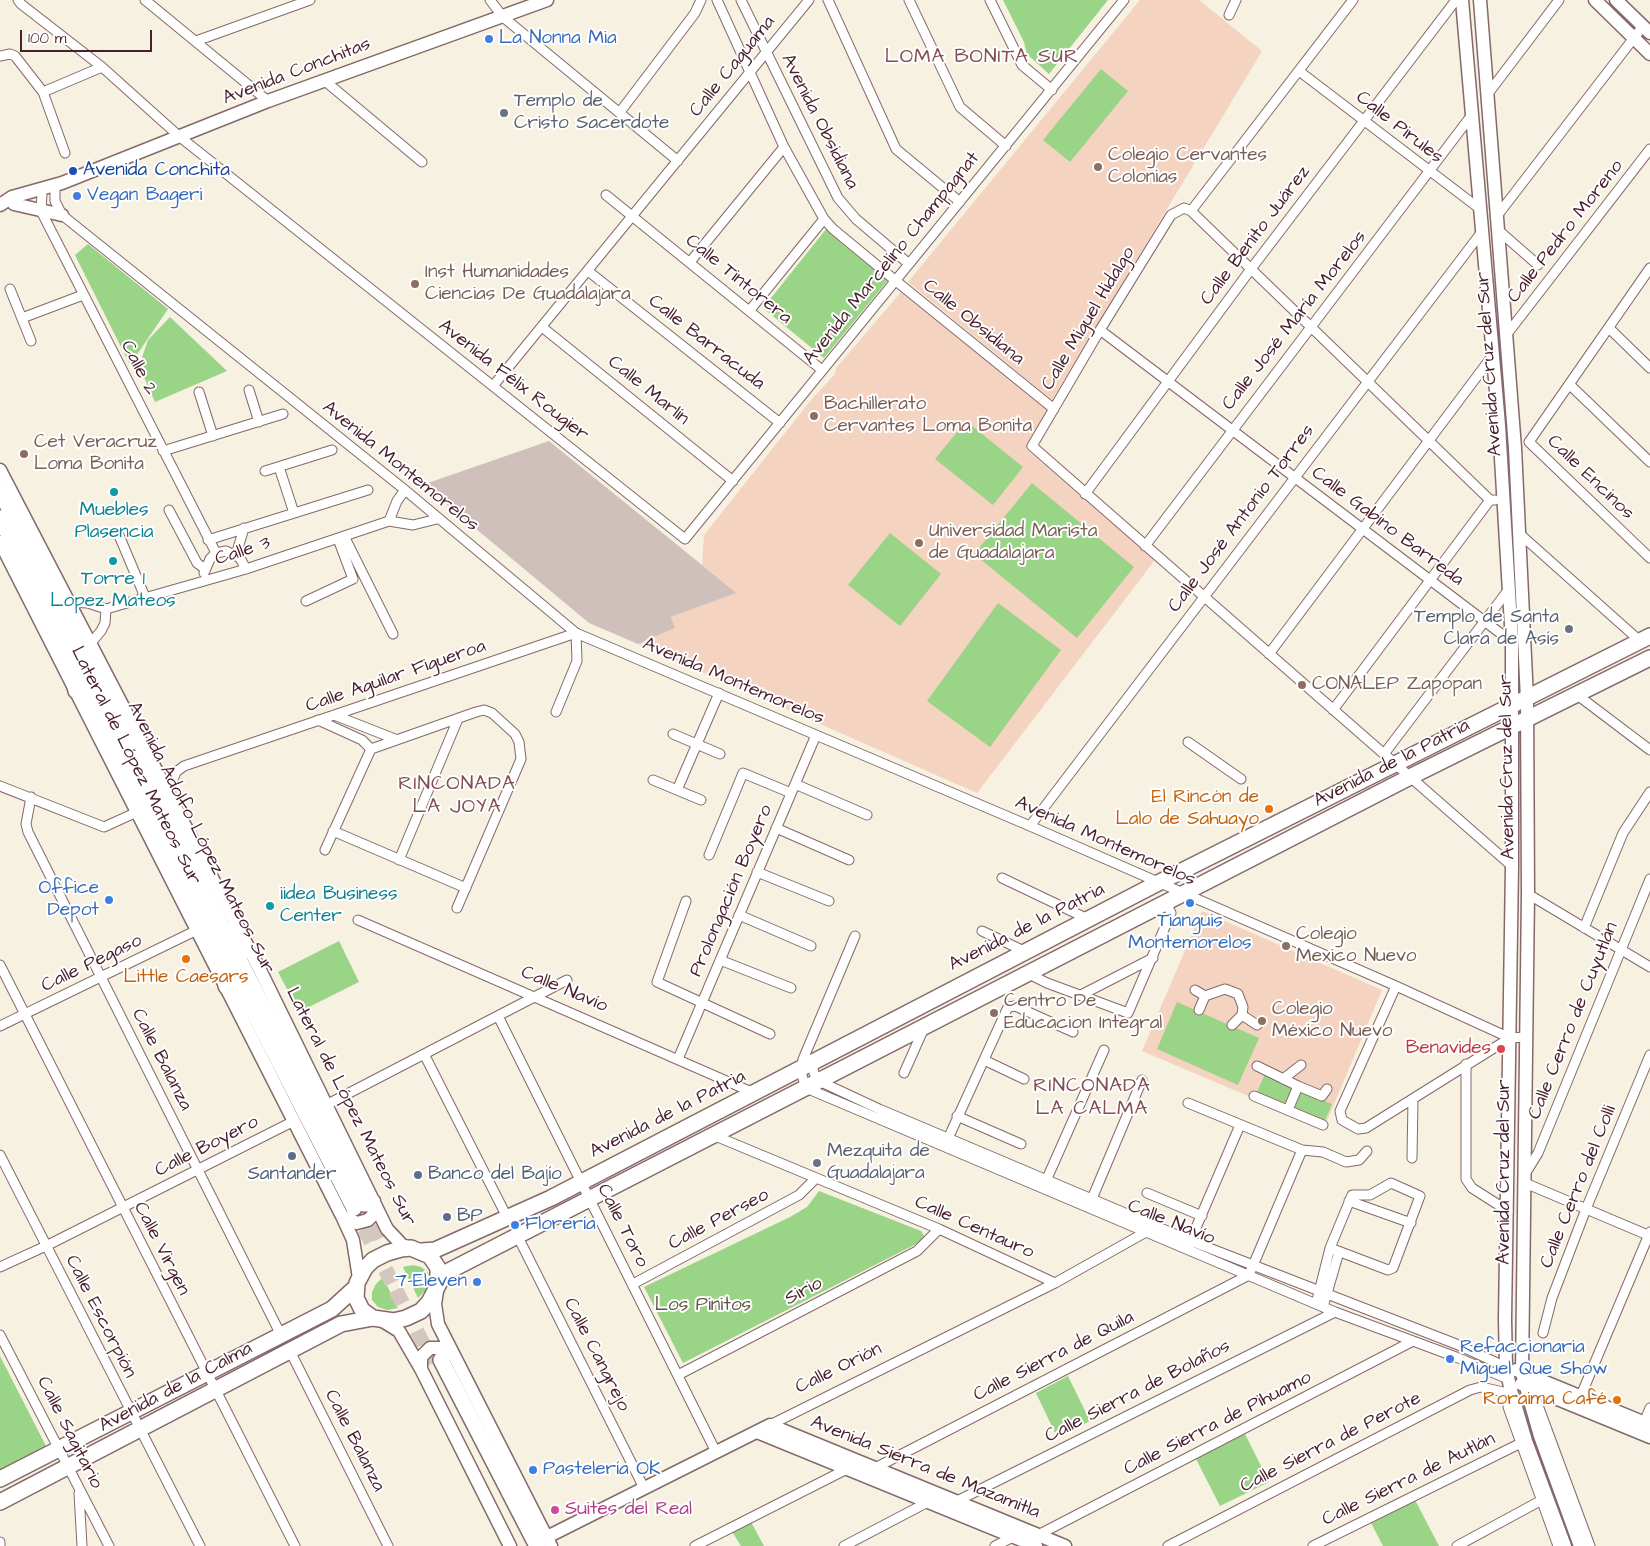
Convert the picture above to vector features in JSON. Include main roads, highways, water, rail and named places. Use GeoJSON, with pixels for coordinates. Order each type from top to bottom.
{"type":"FeatureCollection","features":[{"type":"Feature","properties":{"kind":"main road","name":"Avenida Conchitas"},"geometry":{"type":"LineString","coordinates":[[6,204],[12,197],[56,185],[268,101],[547,0]]}},
{"type":"Feature","properties":{"kind":"main road","name":"Avenida Cruz del Sur"},"geometry":{"type":"LineString","coordinates":[[1462,0],[1493,354],[1512,642],[1512,866],[1507,1373],[1512,1395],[1556,1533],[1565,1546]]}},
{"type":"Feature","properties":{"kind":"main road","name":"Avenida Cruz del Sur"},"geometry":{"type":"LineString","coordinates":[[1480,0],[1521,535],[1527,699],[1528,894],[1525,1037],[1524,1383],[1577,1525],[1580,1546]]}},
{"type":"Feature","properties":{"kind":"main road"},"geometry":{"type":"LineString","coordinates":[[1595,0],[1650,54]]}},
{"type":"Feature","properties":{"kind":"main road"},"geometry":{"type":"LineString","coordinates":[[1616,0],[1646,30]]}},
{"type":"Feature","properties":{"kind":"main road","name":"Avenida Conchitas"},"geometry":{"type":"LineString","coordinates":[[6,204],[42,194],[56,185]]}},
{"type":"Feature","properties":{"kind":"main road"},"geometry":{"type":"LineString","coordinates":[[6,204],[62,215]]}},
{"type":"Feature","properties":{"kind":"main road","name":"Lateral de López Mateos Sur"},"geometry":{"type":"LineString","coordinates":[[0,470],[326,1104],[359,1207],[353,1240],[357,1283]]}},
{"type":"Feature","properties":{"kind":"main road","name":"Avenida Adolfo López Mateos Sur"},"geometry":{"type":"LineString","coordinates":[[0,491],[251,983],[359,1207]]}},
{"type":"Feature","properties":{"kind":"main road","name":"Avenida Adolfo López Mateos Sur"},"geometry":{"type":"LineString","coordinates":[[0,518],[267,1039],[359,1207]]}},
{"type":"Feature","properties":{"kind":"main road"},"geometry":{"type":"LineString","coordinates":[[17,526],[48,564]]}},
{"type":"Feature","properties":{"kind":"main road","name":"Lateral de López Mateos Sur"},"geometry":{"type":"LineString","coordinates":[[0,542],[294,1121],[359,1207],[387,1229],[402,1245],[417,1250]]}},
{"type":"Feature","properties":{"kind":"main road","name":"Avenida de la Patria"},"geometry":{"type":"LineString","coordinates":[[417,1250],[436,1250],[551,1198],[1158,883],[1390,759],[1527,699],[1645,639]]}},
{"type":"Feature","properties":{"kind":"main road"},"geometry":{"type":"LineString","coordinates":[[66,647],[76,691]]}},
{"type":"Feature","properties":{"kind":"main road","name":"Avenida de la Patria"},"geometry":{"type":"LineString","coordinates":[[438,1286],[448,1272],[1410,777],[1650,658]]}},
{"type":"Feature","properties":{"kind":"main road"},"geometry":{"type":"LineString","coordinates":[[236,926],[251,983]]}},
{"type":"Feature","properties":{"kind":"main road"},"geometry":{"type":"LineString","coordinates":[[226,986],[267,1039]]}},
{"type":"Feature","properties":{"kind":"main road"},"geometry":{"type":"LineString","coordinates":[[551,1198],[560,1203],[562,1211],[559,1216]]}},
{"type":"Feature","properties":{"kind":"main road"},"geometry":{"type":"LineString","coordinates":[[510,1546],[437,1361],[438,1324],[435,1304],[440,1277],[436,1262],[417,1250],[387,1253],[374,1260],[357,1283],[356,1298],[362,1310],[399,1331],[437,1361],[545,1543]]}},
{"type":"Feature","properties":{"kind":"main road","name":"Avenida de la Calma"},"geometry":{"type":"LineString","coordinates":[[0,1479],[332,1309],[345,1299],[357,1283]]}},
{"type":"Feature","properties":{"kind":"main road"},"geometry":{"type":"LineString","coordinates":[[377,1319],[394,1321],[421,1311],[429,1302],[438,1286]]}},
{"type":"Feature","properties":{"kind":"main road","name":"Avenida de la Calma"},"geometry":{"type":"LineString","coordinates":[[0,1502],[341,1324],[377,1319]]}},
{"type":"Feature","properties":{"kind":"main road"},"geometry":{"type":"LineString","coordinates":[[437,1361],[527,1546]]}},
{"type":"Feature","properties":{"kind":"main road"},"geometry":{"type":"LineString","coordinates":[[226,1364],[235,1379]]}},
{"type":"Feature","properties":{"kind":"main road","name":"Calle Navío"},"geometry":{"type":"LineString","coordinates":[[1507,1373],[1524,1383],[1578,1401],[1646,1429]]}},
{"type":"Feature","properties":{"kind":"main road","name":"Calle Orión"},"geometry":{"type":"LineString","coordinates":[[545,1543],[644,1488],[770,1425]]}},
{"type":"Feature","properties":{"kind":"main road","name":"Avenida Sierra de Mazamitla"},"geometry":{"type":"LineString","coordinates":[[770,1425],[875,1468],[928,1502],[1013,1537],[1065,1546]]}},
{"type":"Feature","properties":{"kind":"main road","name":"Avenida Sierra de Mazamitla"},"geometry":{"type":"LineString","coordinates":[[757,1432],[847,1469],[957,1502],[1037,1540]]}},
{"type":"Feature","properties":{"kind":"tunnel"},"geometry":{"type":"LineString","coordinates":[[364,1204],[394,1264]]}},
{"type":"Feature","properties":{"kind":"tunnel"},"geometry":{"type":"LineString","coordinates":[[354,1208],[433,1363]]}},
{"type":"Feature","properties":{"kind":"place","name":"La Nonna Mia"},"geometry":{"type":"Point","coordinates":[489,39]}},
{"type":"Feature","properties":{"kind":"place","name":"Templo de Cristo Sacerdote"},"geometry":{"type":"Point","coordinates":[504,113]}},
{"type":"Feature","properties":{"kind":"place","name":"Colegio Cervantes Colonias"},"geometry":{"type":"Point","coordinates":[1098,167]}},
{"type":"Feature","properties":{"kind":"place","name":"Avenida Conchita"},"geometry":{"type":"Point","coordinates":[73,171]}},
{"type":"Feature","properties":{"kind":"place","name":"Vegan Bageri"},"geometry":{"type":"Point","coordinates":[77,196]}},
{"type":"Feature","properties":{"kind":"place","name":"Inst Humanidades Ciencias De Guadalajara"},"geometry":{"type":"Point","coordinates":[415,284]}},
{"type":"Feature","properties":{"kind":"place","name":"Bachillerato Cervantes Loma Bonita"},"geometry":{"type":"Point","coordinates":[814,416]}},
{"type":"Feature","properties":{"kind":"place","name":"Cet Veracruz Loma Bonita"},"geometry":{"type":"Point","coordinates":[24,454]}},
{"type":"Feature","properties":{"kind":"place","name":"Muebles Plasencia"},"geometry":{"type":"Point","coordinates":[114,492]}},
{"type":"Feature","properties":{"kind":"place","name":"Universidad Marista de Guadalajara"},"geometry":{"type":"Point","coordinates":[919,543]}},
{"type":"Feature","properties":{"kind":"place","name":"Torre 1 Lopez Mateos"},"geometry":{"type":"Point","coordinates":[113,561]}},
{"type":"Feature","properties":{"kind":"place","name":"Templo de Santa Clara de Asís"},"geometry":{"type":"Point","coordinates":[1569,629]}},
{"type":"Feature","properties":{"kind":"place","name":"CONALEP Zapopan"},"geometry":{"type":"Point","coordinates":[1302,685]}},
{"type":"Feature","properties":{"kind":"place","name":"El Rincón de Lalo de Sahuayo"},"geometry":{"type":"Point","coordinates":[1269,809]}},
{"type":"Feature","properties":{"kind":"place","name":"Office Depot"},"geometry":{"type":"Point","coordinates":[109,900]}},
{"type":"Feature","properties":{"kind":"place","name":"Tianguis Montemorelos"},"geometry":{"type":"Point","coordinates":[1190,903]}},
{"type":"Feature","properties":{"kind":"place","name":"iidea Business Center"},"geometry":{"type":"Point","coordinates":[270,906]}},
{"type":"Feature","properties":{"kind":"place","name":"Colegio Mexico Nuevo"},"geometry":{"type":"Point","coordinates":[1286,946]}},
{"type":"Feature","properties":{"kind":"place","name":"Little Caesars"},"geometry":{"type":"Point","coordinates":[186,959]}},
{"type":"Feature","properties":{"kind":"place","name":"Centro De Educacion Integral"},"geometry":{"type":"Point","coordinates":[994,1013]}},
{"type":"Feature","properties":{"kind":"place","name":"Colegio México Nuevo"},"geometry":{"type":"Point","coordinates":[1262,1021]}},
{"type":"Feature","properties":{"kind":"place","name":"Benavides"},"geometry":{"type":"Point","coordinates":[1501,1049]}},
{"type":"Feature","properties":{"kind":"place","name":"Santander"},"geometry":{"type":"Point","coordinates":[292,1156]}},
{"type":"Feature","properties":{"kind":"place","name":"Mezquita de Guadalajara"},"geometry":{"type":"Point","coordinates":[817,1163]}},
{"type":"Feature","properties":{"kind":"place","name":"Banco del Bajío"},"geometry":{"type":"Point","coordinates":[418,1175]}},
{"type":"Feature","properties":{"kind":"place","name":"BP"},"geometry":{"type":"Point","coordinates":[447,1217]}},
{"type":"Feature","properties":{"kind":"place","name":"Florería"},"geometry":{"type":"Point","coordinates":[515,1225]}},
{"type":"Feature","properties":{"kind":"place","name":"7-Eleven"},"geometry":{"type":"Point","coordinates":[477,1282]}},
{"type":"Feature","properties":{"kind":"place","name":"Refaccionaria Miguel Que Show"},"geometry":{"type":"Point","coordinates":[1450,1359]}},
{"type":"Feature","properties":{"kind":"place","name":"Roraima Café"},"geometry":{"type":"Point","coordinates":[1617,1400]}},
{"type":"Feature","properties":{"kind":"place","name":"Pastelería OK"},"geometry":{"type":"Point","coordinates":[533,1470]}},
{"type":"Feature","properties":{"kind":"place","name":"Suites del Real"},"geometry":{"type":"Point","coordinates":[555,1510]}},
{"type":"Feature","properties":{"kind":"district","name":"LOMA BONITA SUR"},"geometry":{"type":"Point","coordinates":[982,58]}},
{"type":"Feature","properties":{"kind":"district","name":"RINCONADA LA JOYA"},"geometry":{"type":"Point","coordinates":[457,796]}},
{"type":"Feature","properties":{"kind":"district","name":"RINCONADA LA CALMA"},"geometry":{"type":"Point","coordinates":[1092,1098]}},
{"type":"Feature","properties":{"kind":"park label","name":"Los Pinitos"},"geometry":{"type":"Point","coordinates":[703,1306]}}]}
